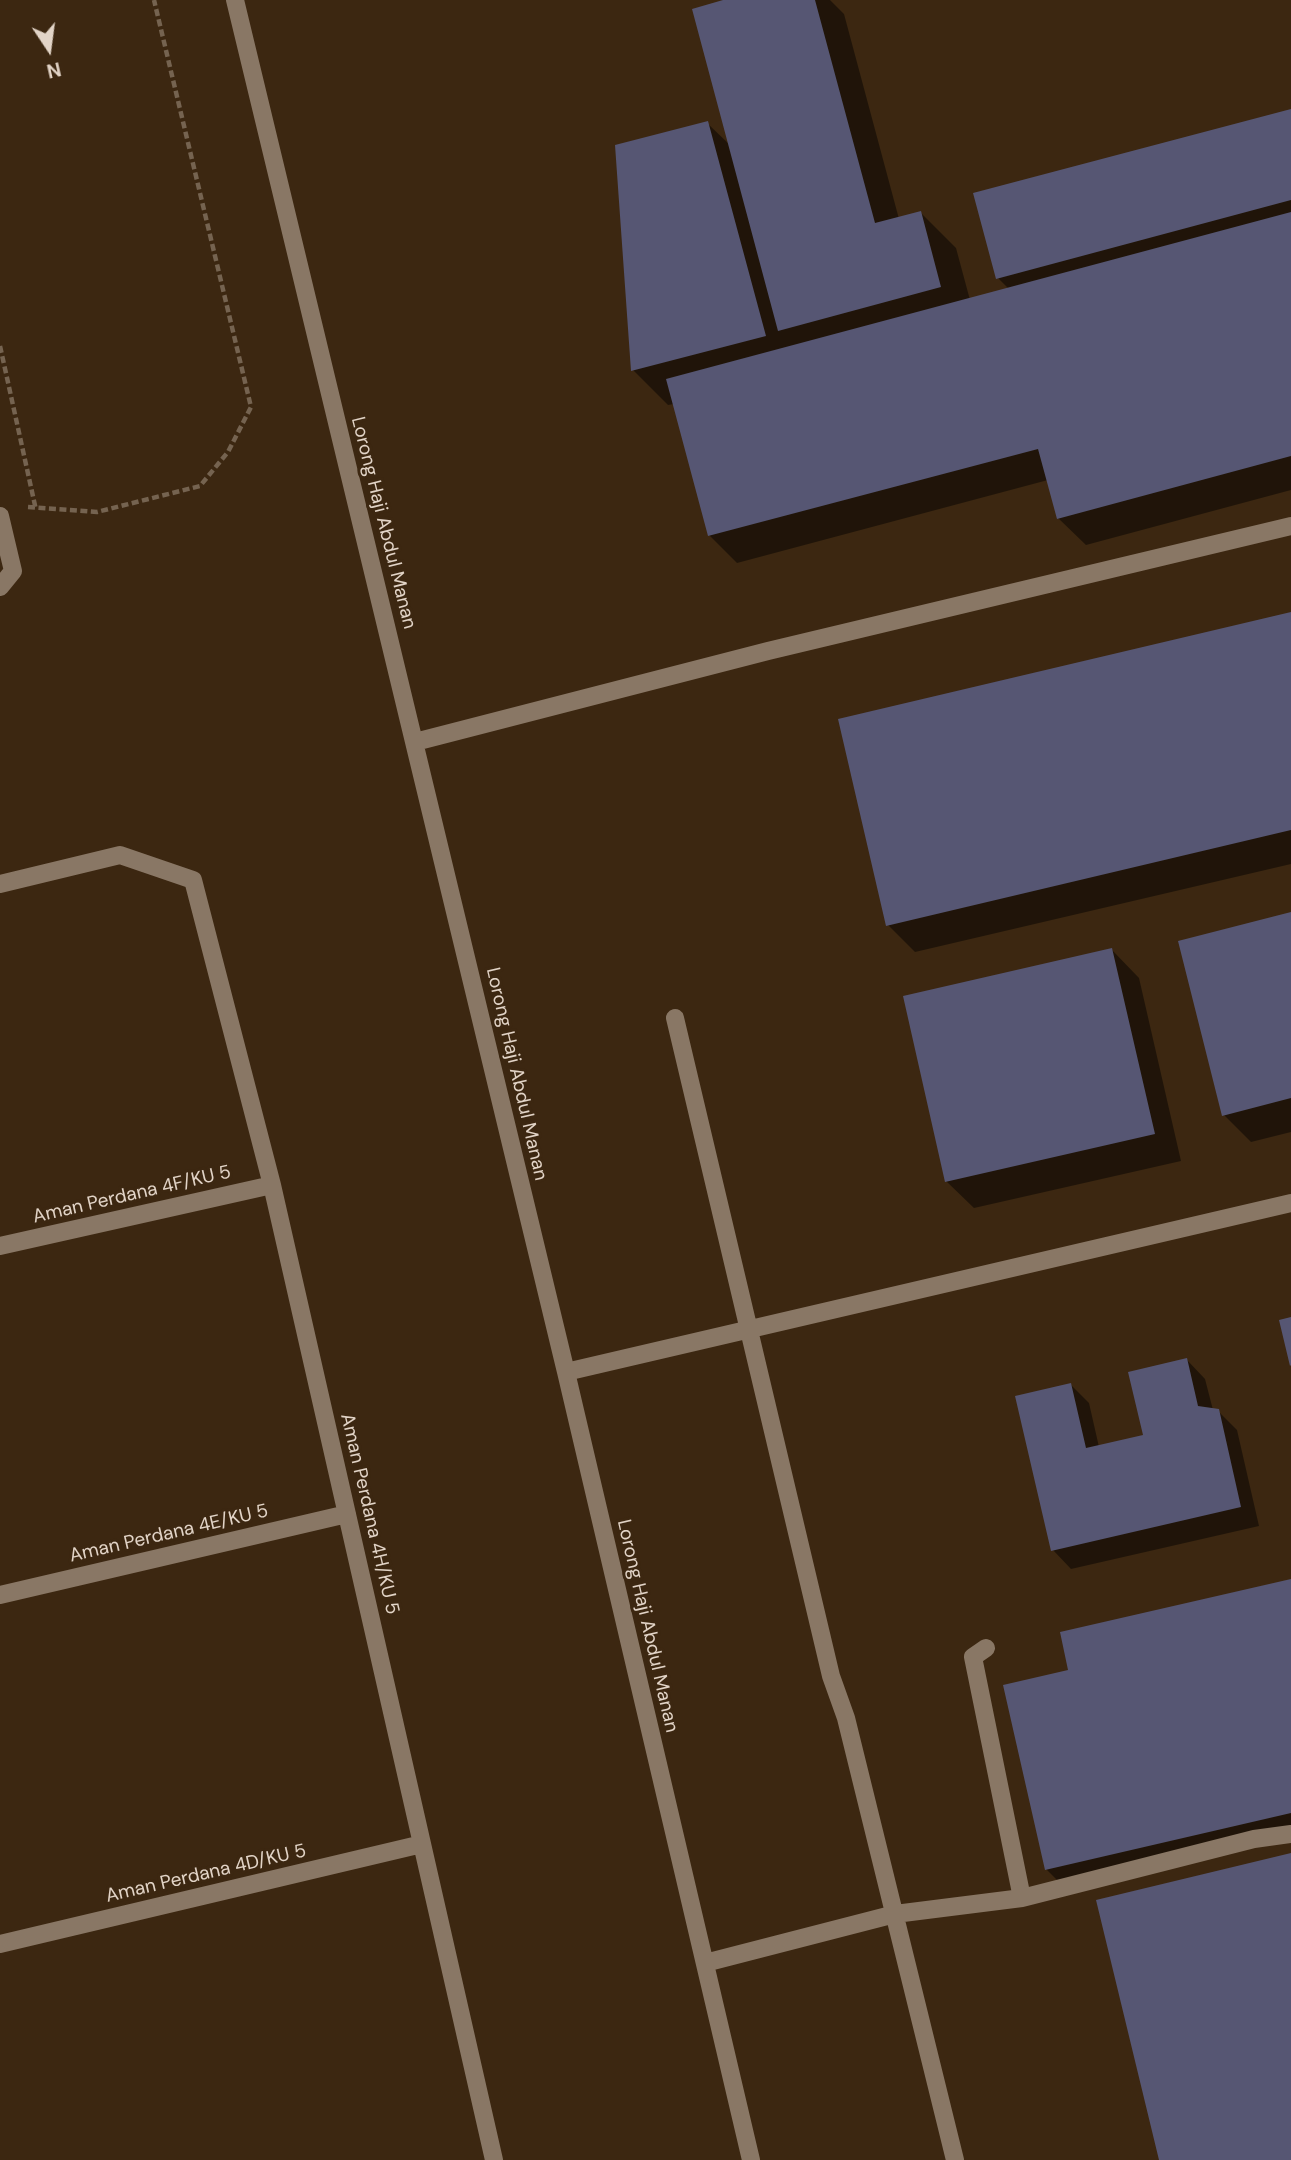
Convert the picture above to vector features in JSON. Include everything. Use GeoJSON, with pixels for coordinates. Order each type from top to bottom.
{"type":"FeatureCollection","features":[{"type":"Feature","properties":{"kind":"street","name":"Lorong Haji Abdul Manan"},"geometry":{"type":"LineString","coordinates":[[234,0],[566,1372],[751,2160]]}},
{"type":"Feature","properties":{"kind":"street"},"geometry":{"type":"LineString","coordinates":[[0,516],[13,572],[0,587]]}},
{"type":"Feature","properties":{"kind":"street"},"geometry":{"type":"LineString","coordinates":[[415,742],[768,651],[1291,526]]}},
{"type":"Feature","properties":{"kind":"street","name":"Aman Perdana 4H/KU 5"},"geometry":{"type":"LineString","coordinates":[[0,884],[120,855],[192,880],[272,1185],[494,2160]]}},
{"type":"Feature","properties":{"kind":"street"},"geometry":{"type":"LineString","coordinates":[[676,1018],[831,1676],[846,1718],[955,2160]]}},
{"type":"Feature","properties":{"kind":"street","name":"Aman Perdana 4F/KU 5"},"geometry":{"type":"LineString","coordinates":[[0,1247],[272,1185]]}},
{"type":"Feature","properties":{"kind":"street"},"geometry":{"type":"LineString","coordinates":[[566,1372],[1291,1203]]}},
{"type":"Feature","properties":{"kind":"street","name":"Aman Perdana 4E/KU 5"},"geometry":{"type":"LineString","coordinates":[[0,1595],[347,1514]]}},
{"type":"Feature","properties":{"kind":"street"},"geometry":{"type":"LineString","coordinates":[[986,1648],[973,1657],[1022,1898]]}},
{"type":"Feature","properties":{"kind":"street"},"geometry":{"type":"LineString","coordinates":[[705,1963],[895,1914],[1022,1898],[1254,1839],[1291,1834]]}},
{"type":"Feature","properties":{"kind":"street","name":"Aman Perdana 4D/KU 5"},"geometry":{"type":"LineString","coordinates":[[0,1944],[422,1844]]}},
{"type":"Feature","properties":{"kind":"path"},"geometry":{"type":"LineString","coordinates":[[0,346],[36,510],[97,512],[201,486],[228,452],[251,407],[154,0]]}},
{"type":"Feature","properties":{"kind":"building"},"geometry":{"type":"Polygon","coordinates":[[[723,0],[815,0],[875,223],[921,211],[941,287],[778,331],[692,9],[723,0]]]}},
{"type":"Feature","properties":{"kind":"building"},"geometry":{"type":"Polygon","coordinates":[[[1291,109],[1291,200],[996,279],[973,193],[1291,109]]]}},
{"type":"Feature","properties":{"kind":"building"},"geometry":{"type":"Polygon","coordinates":[[[708,121],[766,336],[631,371],[615,145],[708,121]]]}},
{"type":"Feature","properties":{"kind":"building"},"geometry":{"type":"Polygon","coordinates":[[[1291,212],[1291,456],[1057,519],[1038,449],[708,536],[666,379],[1291,212]]]}},
{"type":"Feature","properties":{"kind":"building"},"geometry":{"type":"Polygon","coordinates":[[[1291,612],[1291,830],[886,926],[838,719],[1291,612]]]}},
{"type":"Feature","properties":{"kind":"building"},"geometry":{"type":"Polygon","coordinates":[[[1291,912],[1291,1098],[1222,1116],[1178,941],[1291,912]]]}},
{"type":"Feature","properties":{"kind":"building"},"geometry":{"type":"Polygon","coordinates":[[[1112,948],[1155,1134],[945,1182],[903,996],[1112,948]]]}},
{"type":"Feature","properties":{"kind":"building"},"geometry":{"type":"Polygon","coordinates":[[[1291,1317],[1291,1365],[1290,1366],[1279,1320],[1291,1317]]]}},
{"type":"Feature","properties":{"kind":"building"},"geometry":{"type":"Polygon","coordinates":[[[1187,1358],[1198,1406],[1219,1409],[1241,1507],[1051,1551],[1015,1396],[1071,1383],[1086,1448],[1143,1435],[1128,1372],[1187,1358]]]}},
{"type":"Feature","properties":{"kind":"building"},"geometry":{"type":"Polygon","coordinates":[[[1291,1579],[1291,1813],[1045,1870],[1003,1685],[1068,1670],[1060,1632],[1291,1579]]]}},
{"type":"Feature","properties":{"kind":"building"},"geometry":{"type":"Polygon","coordinates":[[[1291,1853],[1291,2160],[1159,2160],[1096,1900],[1291,1853]]]}}]}
